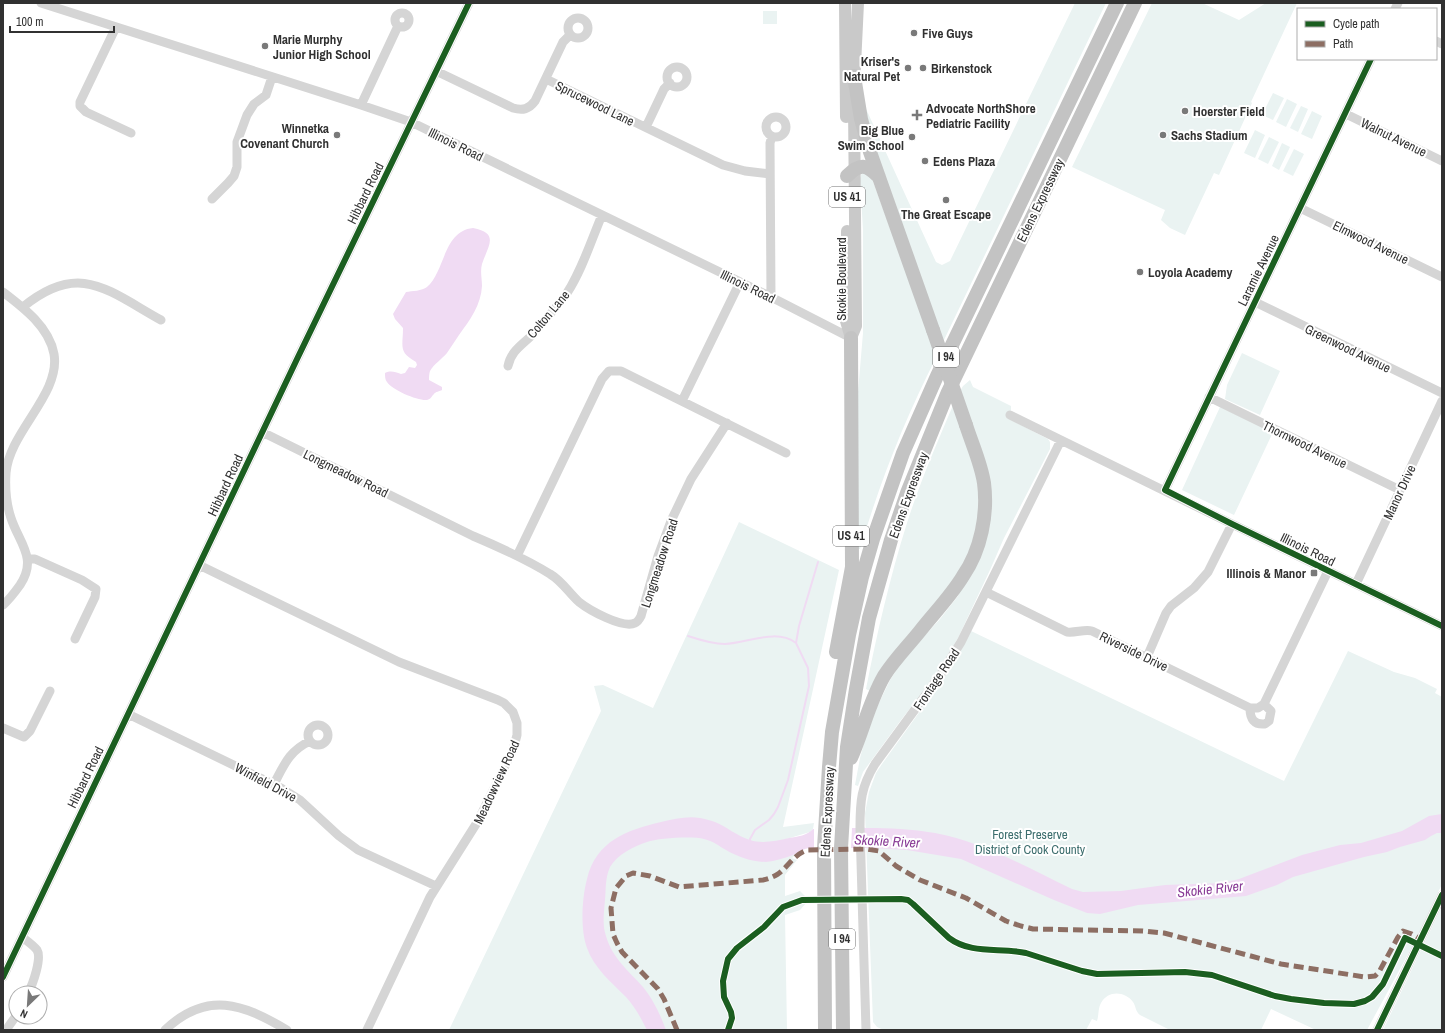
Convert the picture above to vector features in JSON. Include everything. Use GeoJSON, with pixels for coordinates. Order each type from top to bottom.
{"type":"FeatureCollection","features":[{"type":"Feature","properties":{"kind":"highway","name":"Edens Expressway"},"geometry":{"type":"LineString","coordinates":[[825,1030],[824,828],[832,732],[849,635],[862,577],[903,453],[937,376],[1117,3]]}},
{"type":"Feature","properties":{"kind":"highway","name":"Edens Expressway"},"geometry":{"type":"LineString","coordinates":[[843,1030],[841,848],[847,747],[856,689],[870,618],[891,540],[907,493],[948,392],[1136,3]]}},
{"type":"Feature","properties":{"kind":"highway","name":"US 41"},"geometry":{"type":"LineString","coordinates":[[846,769],[857,745],[872,701],[883,677],[894,661],[964,576],[976,551],[985,512],[984,483],[980,468],[870,152],[861,119],[854,76]]}},
{"type":"Feature","properties":{"kind":"highway"},"geometry":{"type":"LineString","coordinates":[[851,173],[863,166],[870,168],[879,177]]}},
{"type":"Feature","properties":{"kind":"highway","name":"US 41"},"geometry":{"type":"LineString","coordinates":[[832,732],[827,714],[840,628],[852,567],[850,338]]}},
{"type":"Feature","properties":{"kind":"main road","name":"Skokie Boulevard"},"geometry":{"type":"LineString","coordinates":[[845,3],[856,326],[850,338]]}},
{"type":"Feature","properties":{"kind":"main road","name":"Skokie Boulevard"},"geometry":{"type":"LineString","coordinates":[[851,173],[858,3]]}},
{"type":"Feature","properties":{"kind":"street","name":"Illinois Road"},"geometry":{"type":"LineString","coordinates":[[41,3],[361,104],[411,122],[740,282],[850,338]]}},
{"type":"Feature","properties":{"kind":"street","name":"Hibbard Road"},"geometry":{"type":"LineString","coordinates":[[3,977],[468,3]]}},
{"type":"Feature","properties":{"kind":"street"},"geometry":{"type":"LineString","coordinates":[[361,104],[398,26]]}},
{"type":"Feature","properties":{"kind":"street"},"geometry":{"type":"LineString","coordinates":[[116,27],[80,102],[80,106],[86,112],[131,133]]}},
{"type":"Feature","properties":{"kind":"street"},"geometry":{"type":"LineString","coordinates":[[546,79],[563,42],[570,35]]}},
{"type":"Feature","properties":{"kind":"street","name":"Laramie Avenue"},"geometry":{"type":"LineString","coordinates":[[1165,490],[1371,60]]}},
{"type":"Feature","properties":{"kind":"street","name":"Sprucewood Lane"},"geometry":{"type":"LineString","coordinates":[[436,71],[518,110],[524,110],[533,105],[546,79],[723,165],[745,171],[770,174]]}},
{"type":"Feature","properties":{"kind":"street"},"geometry":{"type":"LineString","coordinates":[[212,199],[234,176],[237,167],[236,147],[242,128],[250,109],[266,95],[272,76]]}},
{"type":"Feature","properties":{"kind":"street"},"geometry":{"type":"LineString","coordinates":[[646,127],[664,89],[670,83]]}},
{"type":"Feature","properties":{"kind":"street","name":"Walnut Avenue"},"geometry":{"type":"LineString","coordinates":[[1346,114],[1442,160]]}},
{"type":"Feature","properties":{"kind":"street"},"geometry":{"type":"LineString","coordinates":[[771,298],[770,143],[772,136]]}},
{"type":"Feature","properties":{"kind":"street","name":"Elmwood Avenue"},"geometry":{"type":"LineString","coordinates":[[1300,208],[1442,277]]}},
{"type":"Feature","properties":{"kind":"street","name":"Colton Lane"},"geometry":{"type":"LineString","coordinates":[[508,366],[511,356],[515,350],[531,335],[567,293],[582,263],[602,215]]}},
{"type":"Feature","properties":{"kind":"street"},"geometry":{"type":"LineString","coordinates":[[23,307],[37,296],[52,288],[77,282],[95,285],[108,290],[161,320]]}},
{"type":"Feature","properties":{"kind":"street"},"geometry":{"type":"LineString","coordinates":[[682,401],[740,282]]}},
{"type":"Feature","properties":{"kind":"street"},"geometry":{"type":"LineString","coordinates":[[3,292],[23,307],[47,337],[52,347],[54,363],[51,380],[9,456],[4,478],[7,504],[28,558],[27,572],[24,580],[12,597],[3,605]]}},
{"type":"Feature","properties":{"kind":"street","name":"Greenwood Avenue"},"geometry":{"type":"LineString","coordinates":[[1255,302],[1442,393]]}},
{"type":"Feature","properties":{"kind":"street"},"geometry":{"type":"LineString","coordinates":[[517,556],[602,379],[606,373],[612,370],[621,371],[786,453]]}},
{"type":"Feature","properties":{"kind":"street","name":"Thornwood Avenue"},"geometry":{"type":"LineString","coordinates":[[1209,397],[1400,490]]}},
{"type":"Feature","properties":{"kind":"street","name":"Manor Drive"},"geometry":{"type":"LineString","coordinates":[[1356,584],[1442,401]]}},
{"type":"Feature","properties":{"kind":"street","name":"Illinois Road"},"geometry":{"type":"LineString","coordinates":[[1010,415],[1442,626]]}},
{"type":"Feature","properties":{"kind":"street","name":"Longmeadow Road"},"geometry":{"type":"LineString","coordinates":[[262,432],[553,575],[579,602],[589,609],[625,625],[635,623],[641,616],[658,556],[674,515],[691,479],[727,423]]}},
{"type":"Feature","properties":{"kind":"street","name":"Frontage Road"},"geometry":{"type":"LineString","coordinates":[[866,1030],[862,925],[860,801],[868,775],[941,674],[961,642],[1060,440]]}},
{"type":"Feature","properties":{"kind":"street"},"geometry":{"type":"LineString","coordinates":[[1147,657],[1169,610],[1178,600],[1198,584],[1208,572],[1232,524]]}},
{"type":"Feature","properties":{"kind":"street"},"geometry":{"type":"LineString","coordinates":[[28,558],[35,559],[82,580],[96,589],[95,597],[75,639]]}},
{"type":"Feature","properties":{"kind":"street","name":"Meadowview Road"},"geometry":{"type":"LineString","coordinates":[[199,565],[399,662],[498,700],[504,703],[513,712],[518,723],[517,735],[513,750],[478,821],[457,856],[436,886],[367,1030]]}},
{"type":"Feature","properties":{"kind":"street","name":"Riverside Drive"},"geometry":{"type":"LineString","coordinates":[[986,592],[1067,632],[1084,630],[1092,631],[1258,707],[1328,571]]}},
{"type":"Feature","properties":{"kind":"street"},"geometry":{"type":"LineString","coordinates":[[3,728],[24,737],[30,732],[50,691]]}},
{"type":"Feature","properties":{"kind":"street","name":"Winfield Drive"},"geometry":{"type":"LineString","coordinates":[[128,714],[274,784],[300,800],[339,836],[358,850],[436,886]]}},
{"type":"Feature","properties":{"kind":"street"},"geometry":{"type":"LineString","coordinates":[[274,784],[292,752],[302,744],[310,741]]}},
{"type":"Feature","properties":{"kind":"street"},"geometry":{"type":"LineString","coordinates":[[1377,1030],[1442,895]]}},
{"type":"Feature","properties":{"kind":"street"},"geometry":{"type":"LineString","coordinates":[[22,937],[37,950],[39,956],[31,985]]}},
{"type":"Feature","properties":{"kind":"street"},"geometry":{"type":"LineString","coordinates":[[164,1030],[181,1017],[191,1012],[209,1006],[231,1005],[251,1011],[287,1030]]}},
{"type":"Feature","properties":{"kind":"green space"},"geometry":{"type":"Polygon","coordinates":[[[1075,3],[1106,3],[943,342],[863,114],[862,100],[936,262],[942,265],[950,261],[1075,3]]]}},
{"type":"Feature","properties":{"kind":"green space","name":"Sachs Stadium"},"geometry":{"type":"Polygon","coordinates":[[[1152,3],[1202,3],[1239,20],[1266,3],[1297,3],[1219,175],[1214,173],[1185,235],[1170,228],[1161,220],[1165,210],[1072,167],[1152,3]]]}},
{"type":"Feature","properties":{"kind":"green space"},"geometry":{"type":"Polygon","coordinates":[[[763,11],[777,11],[777,24],[763,24],[763,11]]]}},
{"type":"Feature","properties":{"kind":"green space"},"geometry":{"type":"Polygon","coordinates":[[[1273,93],[1284,98],[1273,120],[1262,115],[1273,93]]]}},
{"type":"Feature","properties":{"kind":"green space"},"geometry":{"type":"Polygon","coordinates":[[[1287,99],[1297,104],[1286,127],[1276,122],[1287,99]]]}},
{"type":"Feature","properties":{"kind":"green space"},"geometry":{"type":"Polygon","coordinates":[[[1301,106],[1308,109],[1298,132],[1290,128],[1301,106]]]}},
{"type":"Feature","properties":{"kind":"green space"},"geometry":{"type":"Polygon","coordinates":[[[1312,111],[1322,116],[1312,139],[1301,134],[1312,111]]]}},
{"type":"Feature","properties":{"kind":"green space"},"geometry":{"type":"Polygon","coordinates":[[[1255,130],[1265,135],[1255,158],[1244,153],[1255,130]]]}},
{"type":"Feature","properties":{"kind":"green space"},"geometry":{"type":"Polygon","coordinates":[[[1269,137],[1279,142],[1268,164],[1258,159],[1269,137]]]}},
{"type":"Feature","properties":{"kind":"green space"},"geometry":{"type":"Polygon","coordinates":[[[1282,143],[1290,147],[1279,170],[1272,166],[1282,143]]]}},
{"type":"Feature","properties":{"kind":"green space"},"geometry":{"type":"Polygon","coordinates":[[[1294,149],[1304,154],[1293,176],[1283,171],[1294,149]]]}},
{"type":"Feature","properties":{"kind":"green space"},"geometry":{"type":"Polygon","coordinates":[[[862,172],[871,176],[937,356],[914,403],[894,451],[876,499],[860,549],[856,549],[857,404],[863,333],[863,230],[860,179],[862,172]]]}},
{"type":"Feature","properties":{"kind":"green space"},"geometry":{"type":"Polygon","coordinates":[[[1242,353],[1280,371],[1260,415],[1225,399],[1227,385],[1242,353]]]}},
{"type":"Feature","properties":{"kind":"green space"},"geometry":{"type":"Polygon","coordinates":[[[970,380],[973,387],[1011,406],[1011,410],[1007,418],[1048,439],[1050,442],[1050,449],[1004,538],[958,638],[936,675],[863,772],[858,786],[855,785],[866,736],[890,680],[905,657],[940,619],[958,596],[989,521],[960,391],[970,380]]]}},
{"type":"Feature","properties":{"kind":"green space"},"geometry":{"type":"Polygon","coordinates":[[[954,403],[977,477],[979,509],[973,543],[958,575],[870,691],[866,689],[870,668],[884,605],[901,543],[923,478],[954,403]]]}},
{"type":"Feature","properties":{"kind":"green space"},"geometry":{"type":"Polygon","coordinates":[[[1220,407],[1273,432],[1234,515],[1182,490],[1220,407]]]}},
{"type":"Feature","properties":{"kind":"green space"},"geometry":{"type":"Polygon","coordinates":[[[739,522],[839,570],[783,827],[814,823],[813,829],[810,832],[783,840],[792,855],[797,853],[792,858],[797,860],[785,875],[785,896],[800,891],[807,898],[807,902],[800,910],[785,915],[787,1030],[449,1030],[601,711],[594,686],[603,685],[653,708],[739,522]]]}},
{"type":"Feature","properties":{"kind":"green space","name":"Forest Preserve District of Cook County"},"geometry":{"type":"Polygon","coordinates":[[[971,631],[1284,781],[1348,651],[1394,672],[1415,678],[1437,689],[1435,693],[1442,697],[1442,884],[1414,943],[1367,1030],[1316,1030],[1271,1009],[1261,1030],[1170,1030],[1140,1015],[1130,998],[1121,994],[1112,994],[1104,999],[1100,1005],[1097,1021],[1092,1019],[1086,1030],[884,1030],[877,1027],[873,1022],[865,813],[869,792],[876,773],[949,671],[971,631]]]}},
{"type":"Feature","properties":{"kind":"green space"},"geometry":{"type":"Polygon","coordinates":[[[1442,906],[1442,1030],[1383,1030],[1442,906]]]}},
{"type":"Feature","properties":{"kind":"water"},"geometry":{"type":"Polygon","coordinates":[[[473,228],[487,233],[490,241],[481,267],[482,286],[480,300],[471,318],[447,353],[430,371],[429,380],[442,387],[442,390],[435,393],[427,400],[412,397],[394,388],[385,379],[385,373],[387,372],[391,371],[401,374],[405,373],[409,367],[415,368],[417,365],[416,362],[404,352],[402,344],[403,328],[395,319],[393,314],[406,292],[425,288],[433,280],[450,244],[456,236],[463,231],[473,228]]]}},
{"type":"Feature","properties":{"kind":"water","name":"Skokie River"},"geometry":{"type":"Polygon","coordinates":[[[1442,814],[1442,833],[1437,833],[1425,840],[1387,852],[1293,877],[1277,885],[1246,896],[1138,905],[1100,914],[1087,913],[1054,900],[961,859],[907,850],[874,848],[809,848],[787,857],[766,862],[740,857],[710,841],[699,838],[667,839],[647,842],[626,852],[610,867],[606,884],[604,927],[612,951],[647,992],[662,1019],[666,1030],[647,1030],[638,1013],[626,997],[594,962],[587,948],[583,932],[582,914],[587,879],[591,866],[605,846],[615,839],[636,829],[680,818],[695,817],[711,821],[745,838],[759,842],[774,841],[799,836],[808,833],[813,829],[890,828],[935,833],[953,837],[988,849],[1072,889],[1083,892],[1121,891],[1165,885],[1223,883],[1239,879],[1302,855],[1340,845],[1361,843],[1402,831],[1429,816],[1442,814]]]}},
{"type":"Feature","properties":{"kind":"pier"},"geometry":{"type":"Polygon","coordinates":[[[814,828],[852,828],[851,848],[814,848],[814,828]]]}},
{"type":"Feature","properties":{"kind":"waterway"},"geometry":{"type":"LineString","coordinates":[[750,842],[755,830],[769,820],[774,814],[788,780],[809,686],[808,668],[796,643],[799,626],[818,562]]}},
{"type":"Feature","properties":{"kind":"waterway"},"geometry":{"type":"LineString","coordinates":[[688,636],[706,642],[720,644],[771,636],[788,639],[796,643]]}},
{"type":"Feature","properties":{"kind":"marked path"},"geometry":{"type":"LineString","coordinates":[[677,1030],[664,999],[658,989],[622,952],[613,934],[611,908],[616,888],[626,876],[633,873],[650,876],[679,887],[763,880],[778,874],[795,857],[808,850],[867,849],[879,851],[896,866],[920,880],[966,898],[1006,921],[1033,929],[1143,931],[1164,933],[1281,964],[1365,977],[1375,976],[1379,972],[1398,937],[1403,931],[1412,934],[1423,941]]}},
{"type":"Feature","properties":{"kind":"cycle path"},"geometry":{"type":"LineString","coordinates":[[3,977],[298,357],[469,3]]}},
{"type":"Feature","properties":{"kind":"cycle path"},"geometry":{"type":"LineString","coordinates":[[1371,60],[1165,490],[1442,626]]}},
{"type":"Feature","properties":{"kind":"cycle path"},"geometry":{"type":"LineString","coordinates":[[1377,1030],[1442,895]]}},
{"type":"Feature","properties":{"kind":"cycle path"},"geometry":{"type":"LineString","coordinates":[[728,1030],[732,1018],[731,1012],[724,997],[723,981],[728,959],[737,948],[764,927],[783,907],[802,900],[908,900],[949,938],[967,947],[1026,953],[1082,971],[1097,974],[1185,972],[1212,975],[1275,996],[1324,1003],[1354,1004],[1372,997],[1383,984],[1405,938],[1442,956]]}},
{"type":"Feature","properties":{"kind":"place","name":"Five Guys"},"geometry":{"type":"Point","coordinates":[914,33]}},
{"type":"Feature","properties":{"kind":"place","name":"Marie Murphy Junior High School"},"geometry":{"type":"Point","coordinates":[265,46]}},
{"type":"Feature","properties":{"kind":"place","name":"Kriser's Natural Pet"},"geometry":{"type":"Point","coordinates":[908,68]}},
{"type":"Feature","properties":{"kind":"place","name":"Birkenstock"},"geometry":{"type":"Point","coordinates":[923,68]}},
{"type":"Feature","properties":{"kind":"place","name":"Hoerster Field"},"geometry":{"type":"Point","coordinates":[1185,111]}},
{"type":"Feature","properties":{"kind":"place","name":"Advocate NorthShore Pediatric Facility"},"geometry":{"type":"Point","coordinates":[917,115]}},
{"type":"Feature","properties":{"kind":"place","name":"Winnetka Covenant Church"},"geometry":{"type":"Point","coordinates":[337,135]}},
{"type":"Feature","properties":{"kind":"place","name":"Sachs Stadium"},"geometry":{"type":"Point","coordinates":[1163,135]}},
{"type":"Feature","properties":{"kind":"place","name":"Big Blue Swim School"},"geometry":{"type":"Point","coordinates":[912,137]}},
{"type":"Feature","properties":{"kind":"place","name":"Edens Plaza"},"geometry":{"type":"Point","coordinates":[925,161]}},
{"type":"Feature","properties":{"kind":"place","name":"The Great Escape"},"geometry":{"type":"Point","coordinates":[946,200]}},
{"type":"Feature","properties":{"kind":"place","name":"Loyola Academy"},"geometry":{"type":"Point","coordinates":[1140,272]}},
{"type":"Feature","properties":{"kind":"place","name":"Illinois & Manor"},"geometry":{"type":"Point","coordinates":[1314,573]}}]}
